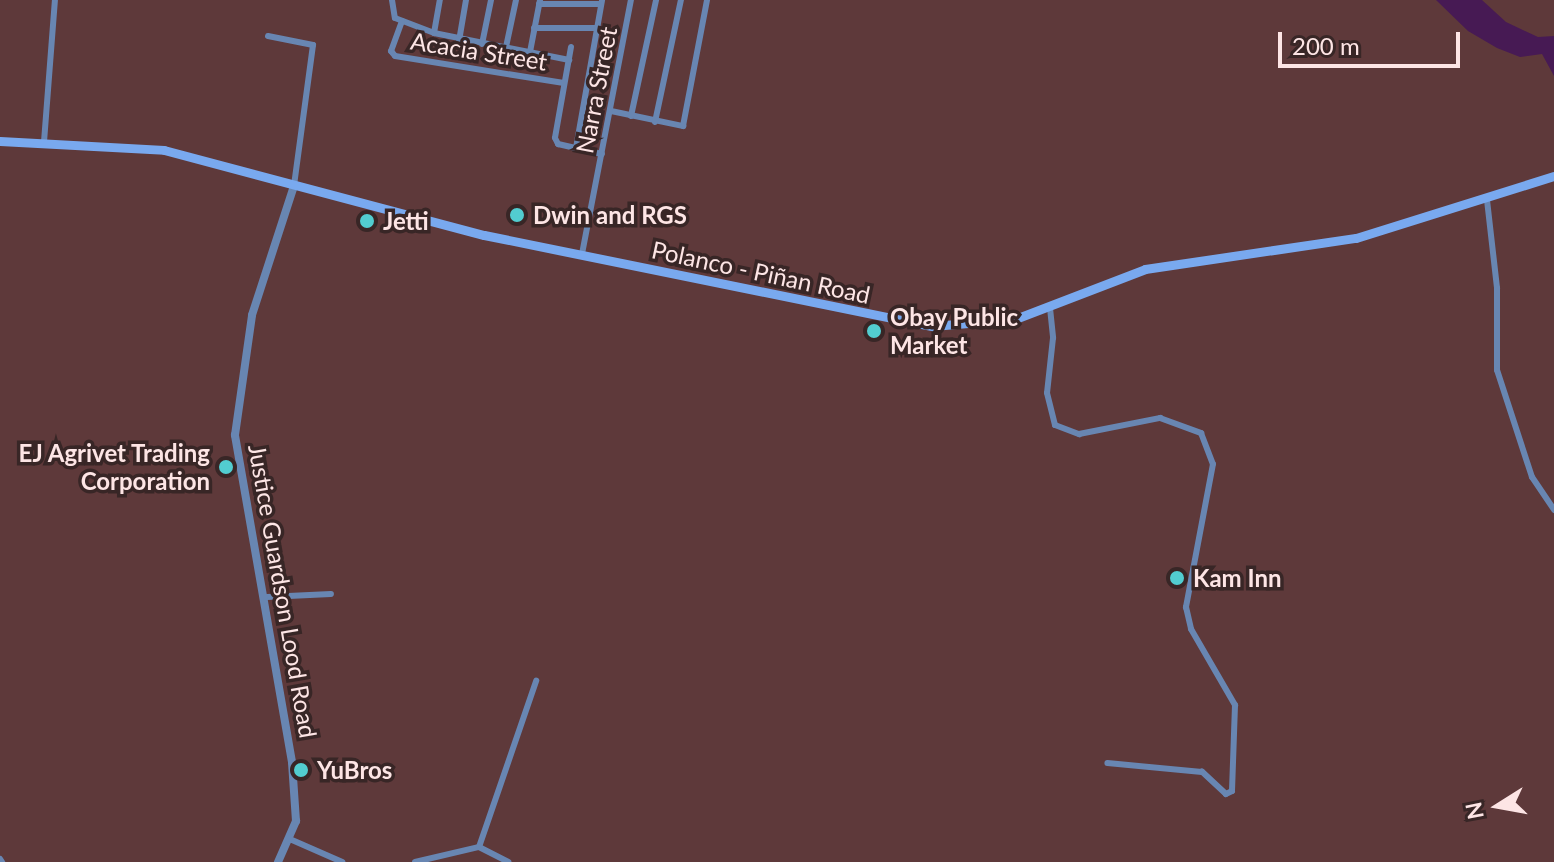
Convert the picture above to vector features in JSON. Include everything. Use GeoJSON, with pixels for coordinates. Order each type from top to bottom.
{"type":"FeatureCollection","features":[{"type":"Feature","properties":{"kind":"main road","name":"Polanco - Piñan Road"},"geometry":{"type":"LineString","coordinates":[[0,141],[164,150],[294,186],[582,254],[933,326],[1015,319],[1050,308],[1092,286],[1145,269],[1356,238],[1487,200],[1554,176]]}},
{"type":"Feature","properties":{"kind":"street"},"geometry":{"type":"LineString","coordinates":[[44,142],[55,0]]}},
{"type":"Feature","properties":{"kind":"street"},"geometry":{"type":"LineString","coordinates":[[392,0],[392,15],[434,33],[459,41],[569,60]]}},
{"type":"Feature","properties":{"kind":"street"},"geometry":{"type":"LineString","coordinates":[[434,33],[440,0]]}},
{"type":"Feature","properties":{"kind":"street"},"geometry":{"type":"LineString","coordinates":[[459,41],[466,0]]}},
{"type":"Feature","properties":{"kind":"street"},"geometry":{"type":"LineString","coordinates":[[482,44],[491,0]]}},
{"type":"Feature","properties":{"kind":"street"},"geometry":{"type":"LineString","coordinates":[[506,47],[516,0]]}},
{"type":"Feature","properties":{"kind":"street","name":"Narra Street"},"geometry":{"type":"LineString","coordinates":[[582,254],[631,0]]}},
{"type":"Feature","properties":{"kind":"street"},"geometry":{"type":"LineString","coordinates":[[631,116],[656,0]]}},
{"type":"Feature","properties":{"kind":"street"},"geometry":{"type":"LineString","coordinates":[[655,122],[681,0]]}},
{"type":"Feature","properties":{"kind":"street"},"geometry":{"type":"LineString","coordinates":[[611,111],[681,128],[707,0]]}},
{"type":"Feature","properties":{"kind":"street"},"geometry":{"type":"LineString","coordinates":[[530,52],[540,2],[602,2],[576,148]]}},
{"type":"Feature","properties":{"kind":"street","name":"Acacia Street"},"geometry":{"type":"LineString","coordinates":[[402,21],[391,51],[414,60],[564,83]]}},
{"type":"Feature","properties":{"kind":"street"},"geometry":{"type":"LineString","coordinates":[[534,28],[598,28]]}},
{"type":"Feature","properties":{"kind":"street"},"geometry":{"type":"LineString","coordinates":[[268,36],[313,45],[294,186]]}},
{"type":"Feature","properties":{"kind":"street"},"geometry":{"type":"LineString","coordinates":[[571,47],[556,141],[602,154]]}},
{"type":"Feature","properties":{"kind":"street","name":"Justice Guardson Lood Road"},"geometry":{"type":"LineString","coordinates":[[292,840],[292,762],[267,597],[236,460],[236,407],[252,315],[294,186]]}},
{"type":"Feature","properties":{"kind":"street"},"geometry":{"type":"LineString","coordinates":[[1487,200],[1497,288],[1497,370],[1532,477],[1554,510]]}},
{"type":"Feature","properties":{"kind":"street"},"geometry":{"type":"LineString","coordinates":[[1050,308],[1053,338],[1047,393],[1055,425],[1079,434],[1160,418],[1207,438],[1213,464],[1186,607],[1191,629],[1235,705],[1232,791],[1226,794],[1202,772],[1107,763]]}},
{"type":"Feature","properties":{"kind":"street"},"geometry":{"type":"LineString","coordinates":[[267,597],[331,594]]}},
{"type":"Feature","properties":{"kind":"street"},"geometry":{"type":"LineString","coordinates":[[479,847],[536,681]]}},
{"type":"Feature","properties":{"kind":"street"},"geometry":{"type":"LineString","coordinates":[[278,862],[292,840],[342,862]]}},
{"type":"Feature","properties":{"kind":"street"},"geometry":{"type":"LineString","coordinates":[[415,862],[479,847],[508,862]]}},
{"type":"Feature","properties":{"kind":"shaded area"},"geometry":{"type":"Polygon","coordinates":[[[1436,0],[1482,0],[1506,22],[1538,37],[1554,36],[1554,76],[1542,54],[1520,57],[1497,48],[1468,31],[1436,0]]]}},
{"type":"Feature","properties":{"kind":"place","name":"Dwin and RGS"},"geometry":{"type":"Point","coordinates":[517,215]}},
{"type":"Feature","properties":{"kind":"place","name":"Jetti"},"geometry":{"type":"Point","coordinates":[367,221]}},
{"type":"Feature","properties":{"kind":"place","name":"Obay Public Market"},"geometry":{"type":"Point","coordinates":[874,331]}},
{"type":"Feature","properties":{"kind":"place","name":"EJ Agrivet Trading Corporation"},"geometry":{"type":"Point","coordinates":[226,467]}},
{"type":"Feature","properties":{"kind":"place","name":"Kam Inn"},"geometry":{"type":"Point","coordinates":[1177,578]}},
{"type":"Feature","properties":{"kind":"place","name":"YuBros"},"geometry":{"type":"Point","coordinates":[301,770]}}]}
